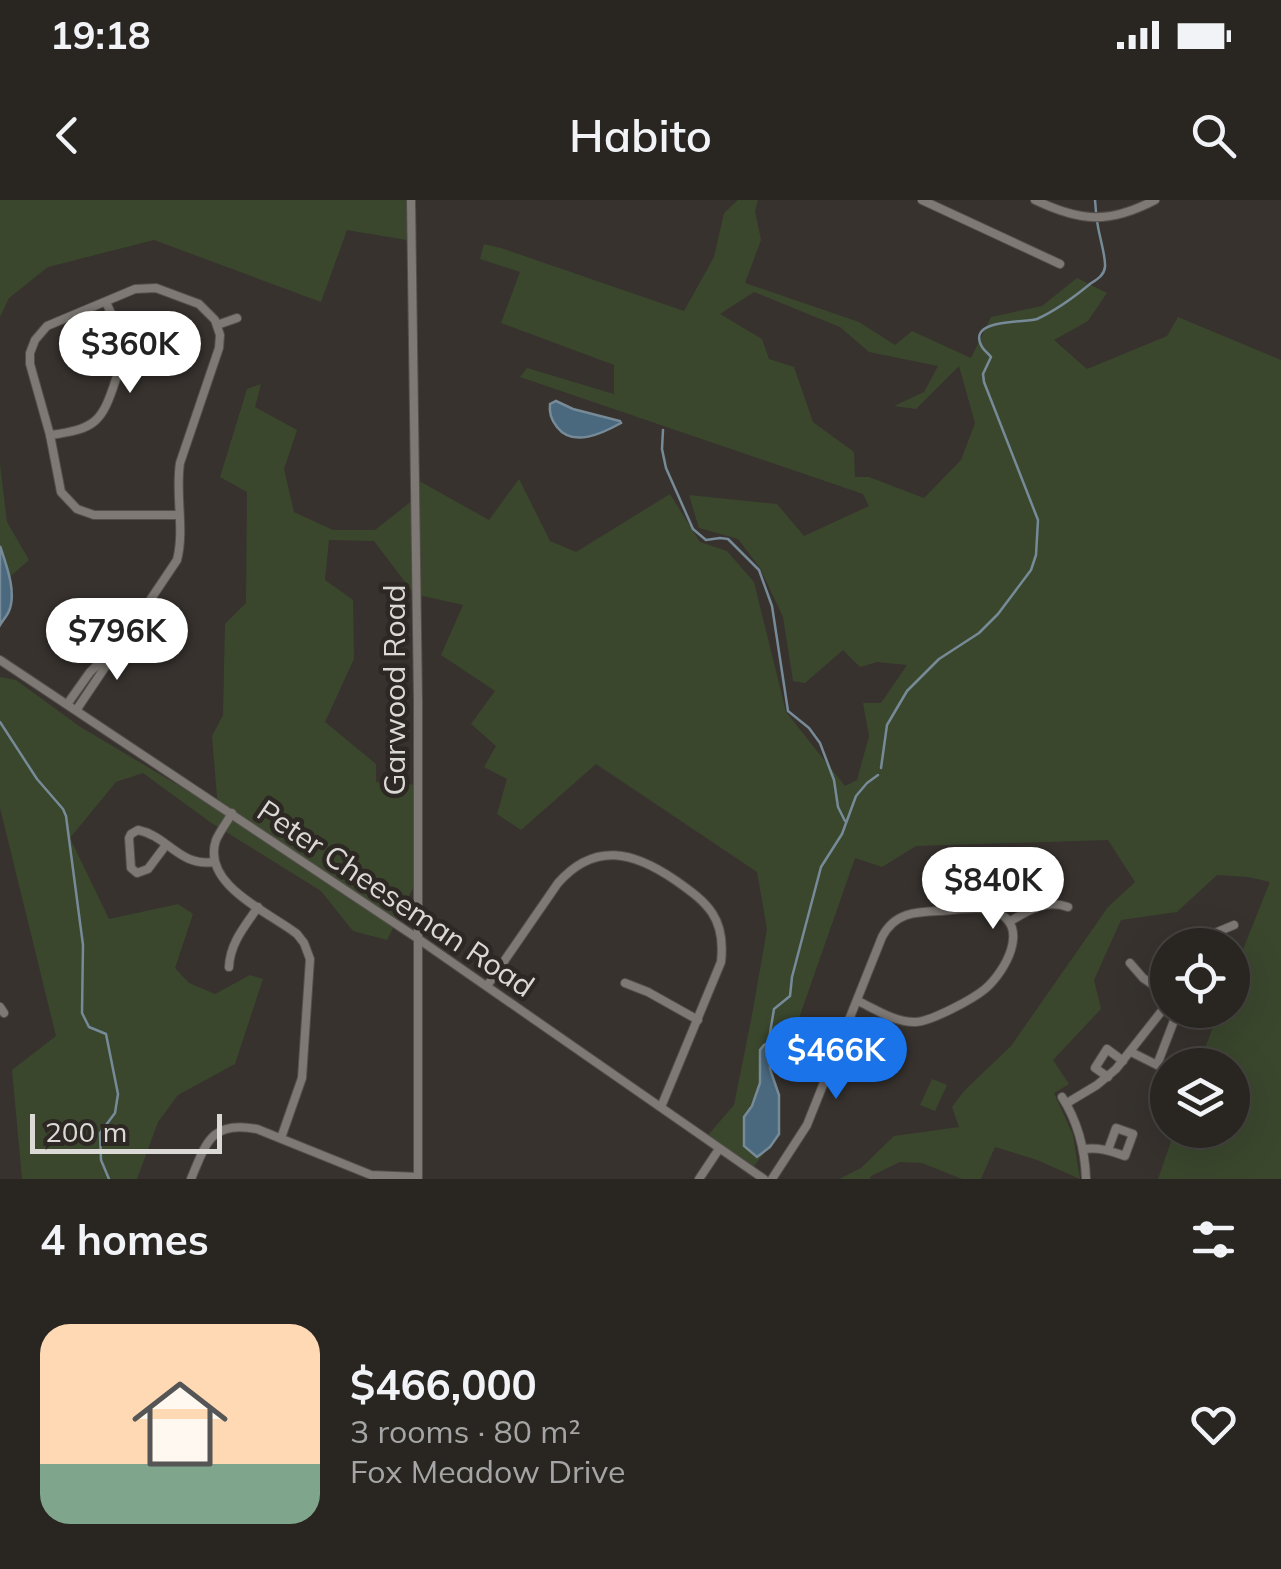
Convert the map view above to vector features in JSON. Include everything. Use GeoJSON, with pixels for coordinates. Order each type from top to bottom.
{"type":"FeatureCollection","features":[{"type":"Feature","properties":{"kind":"street","name":"Garwood Road"},"geometry":{"type":"LineString","coordinates":[[411,200],[418,702],[418,1178]]}},
{"type":"Feature","properties":{"kind":"street"},"geometry":{"type":"LineString","coordinates":[[922,200],[1060,264]]}},
{"type":"Feature","properties":{"kind":"street"},"geometry":{"type":"LineString","coordinates":[[1034,200],[1089,219],[1132,212],[1155,200]]}},
{"type":"Feature","properties":{"kind":"street"},"geometry":{"type":"LineString","coordinates":[[72,706],[90,672],[127,635],[176,560],[180,544],[180,463],[220,341],[212,316],[199,304],[156,288],[140,288],[53,322],[35,340],[30,364],[61,492],[76,509],[101,516],[179,515]]}},
{"type":"Feature","properties":{"kind":"street"},"geometry":{"type":"LineString","coordinates":[[50,436],[86,427],[102,415],[108,403],[123,354],[122,340],[106,302]]}},
{"type":"Feature","properties":{"kind":"street"},"geometry":{"type":"LineString","coordinates":[[217,325],[236,318]]}},
{"type":"Feature","properties":{"kind":"street"},"geometry":{"type":"LineString","coordinates":[[142,614],[162,628],[170,644]]}},
{"type":"Feature","properties":{"kind":"street","name":"Peter Cheeseman Road"},"geometry":{"type":"LineString","coordinates":[[0,660],[417,938],[719,1149],[768,1179]]}},
{"type":"Feature","properties":{"kind":"street"},"geometry":{"type":"LineString","coordinates":[[232,813],[216,840],[214,862],[219,874],[227,885],[297,934],[310,959],[303,1074],[281,1138]]}},
{"type":"Feature","properties":{"kind":"street"},"geometry":{"type":"LineString","coordinates":[[166,845],[148,869],[138,872],[131,868],[129,841],[133,832],[145,831],[193,862],[214,862]]}},
{"type":"Feature","properties":{"kind":"street"},"geometry":{"type":"LineString","coordinates":[[487,986],[567,874],[606,855],[624,856],[656,867],[697,896],[717,920],[722,938],[721,962],[661,1107]]}},
{"type":"Feature","properties":{"kind":"street"},"geometry":{"type":"LineString","coordinates":[[1009,922],[1044,904],[1068,907]]}},
{"type":"Feature","properties":{"kind":"street"},"geometry":{"type":"LineString","coordinates":[[229,967],[234,942],[258,907]]}},
{"type":"Feature","properties":{"kind":"street"},"geometry":{"type":"LineString","coordinates":[[768,1179],[806,1126],[884,931],[900,916],[916,912],[986,909],[1009,922],[1014,936],[1010,953],[992,981],[975,996],[930,1019],[915,1022],[891,1017],[858,1001]]}},
{"type":"Feature","properties":{"kind":"street"},"geometry":{"type":"LineString","coordinates":[[1226,928],[1234,925]]}},
{"type":"Feature","properties":{"kind":"street"},"geometry":{"type":"LineString","coordinates":[[1130,963],[1150,983]]}},
{"type":"Feature","properties":{"kind":"street"},"geometry":{"type":"LineString","coordinates":[[625,983],[698,1020]]}},
{"type":"Feature","properties":{"kind":"street"},"geometry":{"type":"LineString","coordinates":[[1086,1179],[1084,1149],[1064,1100],[1108,1076],[1150,1027]]}},
{"type":"Feature","properties":{"kind":"street"},"geometry":{"type":"LineString","coordinates":[[1131,1052],[1157,1065],[1171,1028]]}},
{"type":"Feature","properties":{"kind":"street"},"geometry":{"type":"LineString","coordinates":[[1108,1076],[1096,1068],[1107,1049],[1123,1061]]}},
{"type":"Feature","properties":{"kind":"street"},"geometry":{"type":"LineString","coordinates":[[191,1179],[210,1137],[227,1127],[240,1126],[257,1128],[370,1177],[418,1178]]}},
{"type":"Feature","properties":{"kind":"street"},"geometry":{"type":"LineString","coordinates":[[699,1179],[719,1149]]}},
{"type":"Feature","properties":{"kind":"street"},"geometry":{"type":"LineString","coordinates":[[1084,1149],[1108,1150]]}},
{"type":"Feature","properties":{"kind":"green space"},"geometry":{"type":"Polygon","coordinates":[[[0,200],[413,200],[413,241],[347,230],[321,302],[154,240],[48,267],[9,298],[0,317],[0,200]]]}},
{"type":"Feature","properties":{"kind":"green space"},"geometry":{"type":"Polygon","coordinates":[[[738,200],[758,200],[755,211],[761,240],[745,283],[859,322],[895,345],[912,331],[971,358],[991,317],[1042,306],[1077,278],[1107,293],[1088,321],[1054,340],[1087,369],[1167,336],[1178,317],[1281,360],[1281,1179],[1158,1179],[1169,1148],[1250,1148],[1250,1048],[1205,1048],[1212,1028],[1250,1028],[1250,932],[1270,882],[1217,875],[1177,912],[1121,920],[1094,980],[1101,1009],[1053,1060],[1069,1084],[1054,1093],[1073,1135],[1080,1179],[995,1147],[981,1179],[962,1179],[922,1163],[900,1162],[870,1179],[839,1179],[861,1168],[894,1136],[959,1127],[952,1107],[1011,1046],[1108,907],[1135,882],[1108,840],[916,846],[882,867],[855,858],[799,1018],[782,1033],[778,1060],[770,1059],[779,1134],[754,1166],[708,1135],[734,1105],[752,1015],[767,929],[757,872],[596,764],[521,830],[497,814],[507,779],[484,767],[496,746],[471,724],[495,691],[441,655],[463,605],[414,594],[374,541],[329,540],[325,580],[353,600],[354,659],[325,722],[376,764],[376,782],[419,785],[418,878],[387,940],[353,931],[321,891],[210,822],[143,773],[116,782],[70,838],[109,919],[178,904],[193,914],[175,968],[189,983],[215,994],[250,975],[263,979],[235,1064],[178,1095],[158,1122],[137,1179],[22,1179],[12,1070],[56,1036],[0,808],[0,677],[16,680],[79,726],[218,809],[212,736],[223,715],[225,624],[246,603],[247,492],[220,477],[247,389],[261,384],[255,407],[297,430],[284,469],[294,512],[333,530],[375,530],[413,500],[414,478],[489,520],[519,479],[550,541],[576,552],[670,494],[700,542],[727,551],[754,582],[786,712],[845,786],[857,780],[869,736],[863,703],[881,703],[907,665],[877,662],[860,667],[843,650],[805,683],[793,681],[783,617],[760,568],[738,539],[699,528],[689,495],[777,504],[804,536],[869,506],[863,494],[520,377],[527,368],[614,394],[614,365],[501,323],[520,272],[480,259],[484,244],[501,248],[684,311],[714,257],[724,213],[738,200]],[[754,292],[720,314],[762,339],[769,359],[794,367],[813,422],[854,452],[855,477],[869,477],[924,498],[961,460],[975,423],[959,366],[916,409],[894,406],[924,392],[938,366],[869,352],[840,327],[754,292]]]}},
{"type":"Feature","properties":{"kind":"green space"},"geometry":{"type":"Polygon","coordinates":[[[0,464],[7,522],[29,560],[5,581],[0,553],[0,464]]]}},
{"type":"Feature","properties":{"kind":"green space"},"geometry":{"type":"Polygon","coordinates":[[[932,1079],[947,1085],[935,1111],[920,1105],[932,1079]]]}},
{"type":"Feature","properties":{"kind":"water"},"geometry":{"type":"Polygon","coordinates":[[[556,401],[621,423],[588,437],[571,437],[552,419],[550,404],[556,401]]]}},
{"type":"Feature","properties":{"kind":"water"},"geometry":{"type":"Polygon","coordinates":[[[0,546],[12,595],[9,611],[0,625],[0,546]]]}},
{"type":"Feature","properties":{"kind":"water"},"geometry":{"type":"Polygon","coordinates":[[[770,1042],[770,1069],[779,1095],[779,1134],[757,1157],[744,1146],[744,1117],[760,1083],[760,1050],[770,1042]]]}},
{"type":"Feature","properties":{"kind":"waterway"},"geometry":{"type":"LineString","coordinates":[[1095,200],[1096,212]]}},
{"type":"Feature","properties":{"kind":"waterway"},"geometry":{"type":"LineString","coordinates":[[881,768],[887,725],[907,691],[939,659],[979,633],[998,614],[1031,570],[1036,555],[1038,520],[984,382],[983,374],[991,357],[979,336],[1000,323],[1037,319],[1099,277],[1105,262],[1097,220]]}},
{"type":"Feature","properties":{"kind":"waterway"},"geometry":{"type":"LineString","coordinates":[[663,430],[666,468],[693,529],[706,540],[728,539],[759,570],[772,606],[788,711],[820,743],[845,821]]}},
{"type":"Feature","properties":{"kind":"waterway"},"geometry":{"type":"LineString","coordinates":[[0,722],[66,816],[83,945],[82,1013],[89,1027],[106,1034],[118,1094],[115,1113],[100,1133],[101,1160],[109,1179]]}},
{"type":"Feature","properties":{"kind":"waterway"},"geometry":{"type":"LineString","coordinates":[[768,1045],[774,1009],[790,996],[821,867],[842,834],[856,796],[878,775]]}}]}
